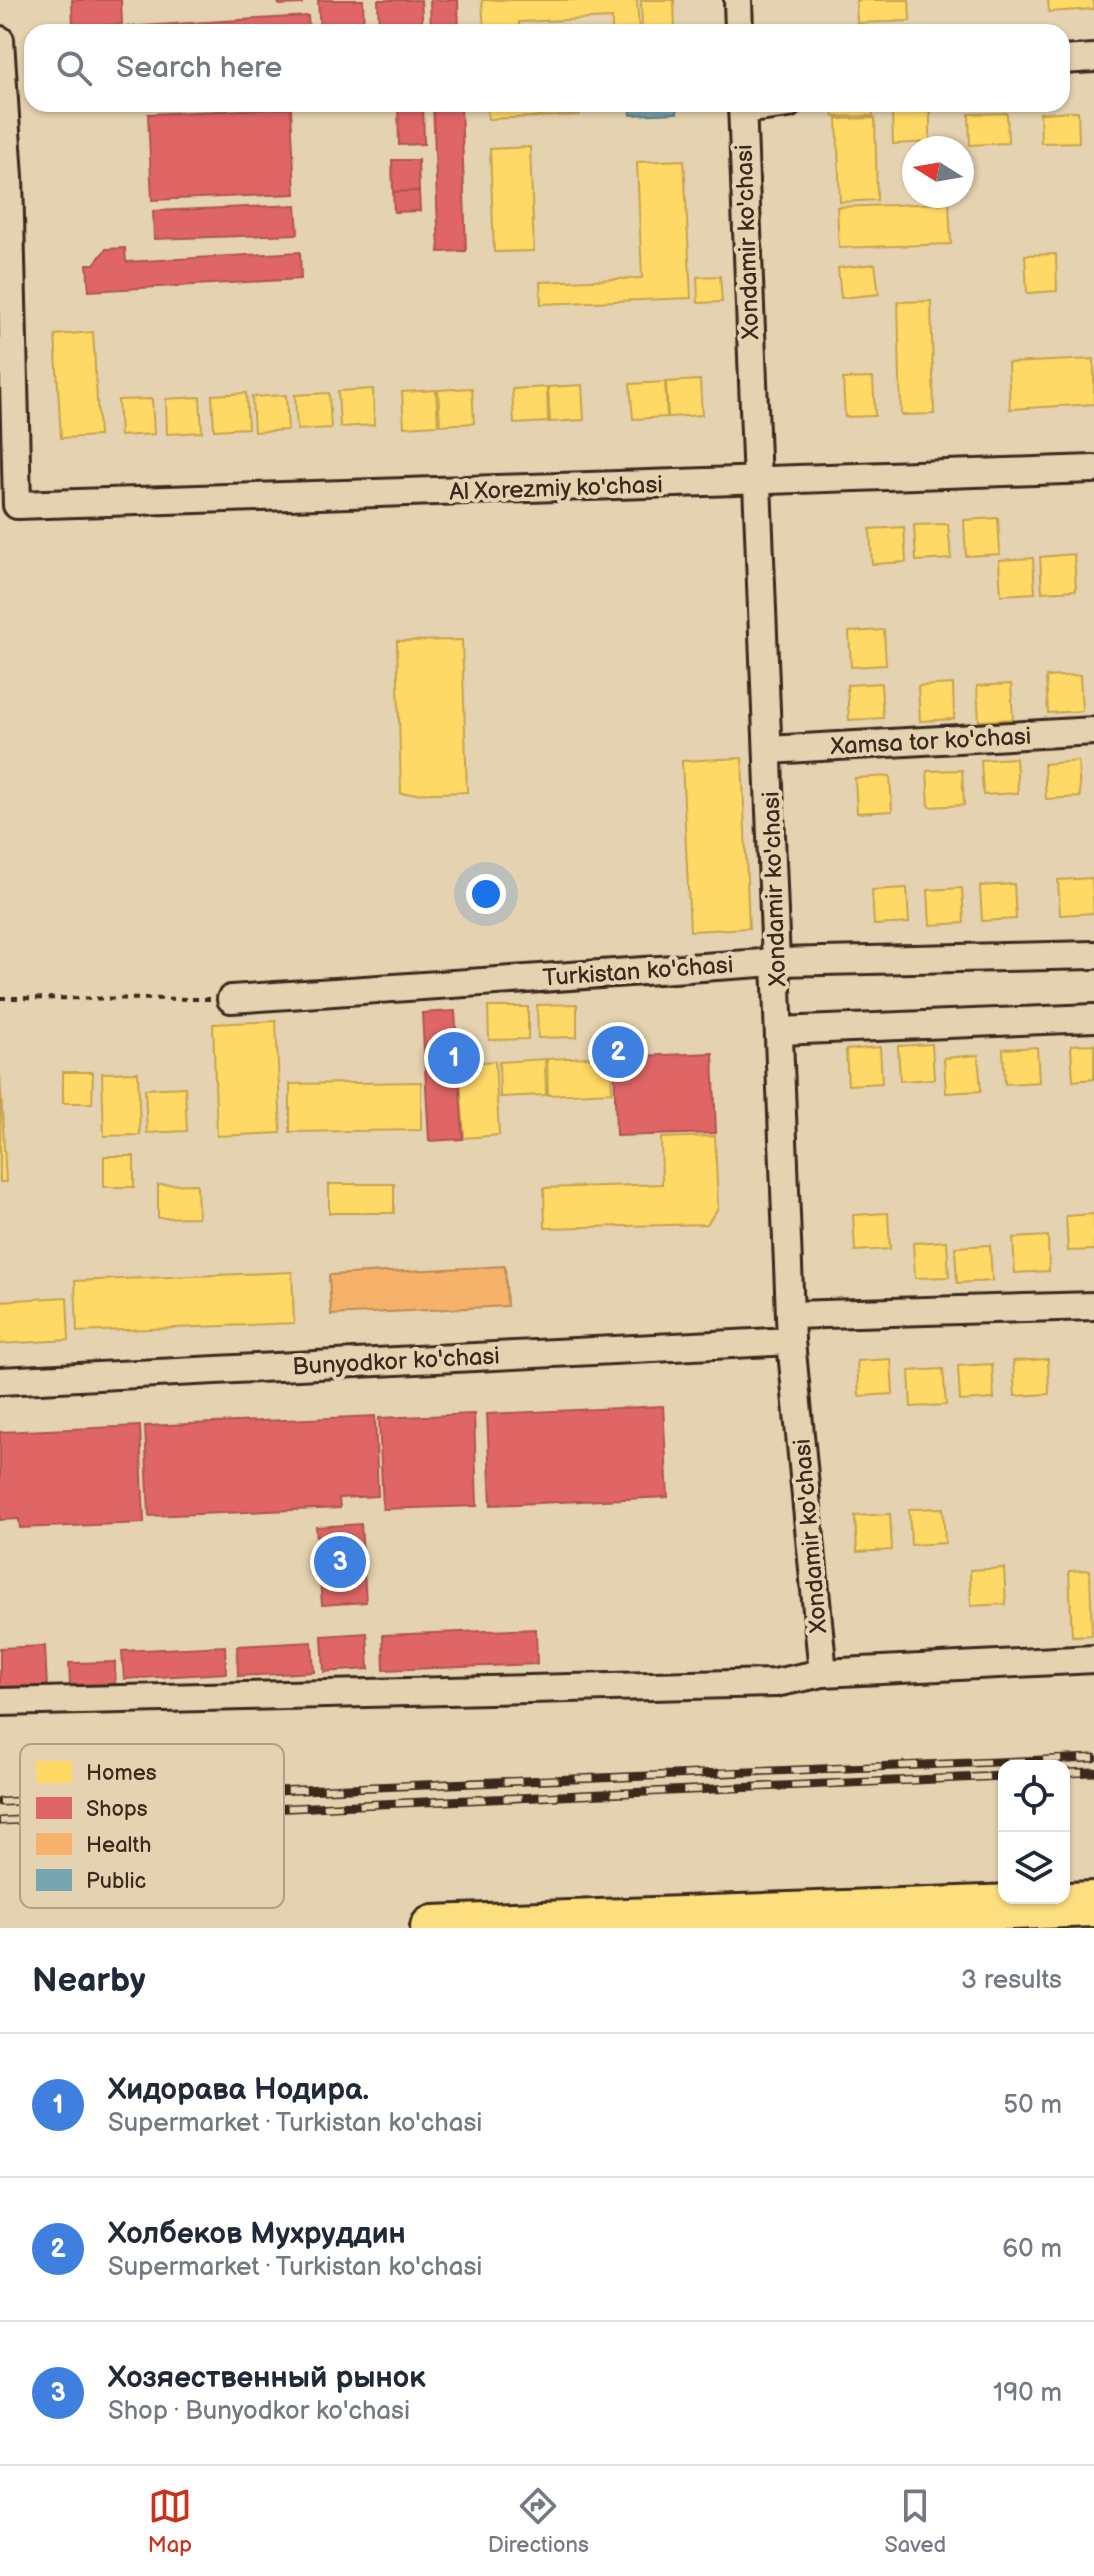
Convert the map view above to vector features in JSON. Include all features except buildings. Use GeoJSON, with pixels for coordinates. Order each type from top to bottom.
{"type":"FeatureCollection","features":[{"type":"Feature","properties":{"kind":"highway"},"geometry":{"type":"LineString","coordinates":[[433,1928],[1094,1904]]}},
{"type":"Feature","properties":{"kind":"street"},"geometry":{"type":"LineString","coordinates":[[738,0],[739,24]]}},
{"type":"Feature","properties":{"kind":"street","name":"Al Xorezmiy ko'chasi"},"geometry":{"type":"LineString","coordinates":[[0,40],[9,177],[17,505],[1094,469]]}},
{"type":"Feature","properties":{"kind":"street"},"geometry":{"type":"LineString","coordinates":[[1070,60],[1094,58]]}},
{"type":"Feature","properties":{"kind":"street","name":"Xondamir ko'chasi"},"geometry":{"type":"LineString","coordinates":[[742,112],[791,1328],[823,1673]]}},
{"type":"Feature","properties":{"kind":"street","name":"Xamsa tor ko'chasi"},"geometry":{"type":"LineString","coordinates":[[769,750],[1094,731]]}},
{"type":"Feature","properties":{"kind":"street","name":"Turkistan ko'chasi"},"geometry":{"type":"LineString","coordinates":[[231,999],[777,962],[1094,955]]}},
{"type":"Feature","properties":{"kind":"street"},"geometry":{"type":"LineString","coordinates":[[779,1031],[1094,1018]]}},
{"type":"Feature","properties":{"kind":"street","name":"Bunyodkor ko'chasi"},"geometry":{"type":"LineString","coordinates":[[0,1381],[1094,1306]]}},
{"type":"Feature","properties":{"kind":"street"},"geometry":{"type":"LineString","coordinates":[[0,1702],[775,1683],[823,1673],[1094,1659]]}},
{"type":"Feature","properties":{"kind":"path"},"geometry":{"type":"LineString","coordinates":[[0,998],[231,999]]}},
{"type":"Feature","properties":{"kind":"railway"},"geometry":{"type":"LineString","coordinates":[[284,1791],[1094,1758]]}},
{"type":"Feature","properties":{"kind":"railway"},"geometry":{"type":"LineString","coordinates":[[1070,1773],[1094,1772]]}},
{"type":"Feature","properties":{"kind":"railway"},"geometry":{"type":"LineString","coordinates":[[284,1808],[998,1776]]}},
{"type":"Feature","properties":{"kind":"railway"},"geometry":{"type":"LineString","coordinates":[[0,1802],[20,1801]]}},
{"type":"Feature","properties":{"kind":"railway"},"geometry":{"type":"LineString","coordinates":[[0,1821],[20,1820]]}},
{"type":"Feature","properties":{"kind":"place","name":"Холбеков Мухруддин"},"geometry":{"type":"Point","coordinates":[618,1052]}},
{"type":"Feature","properties":{"kind":"place","name":"Хидорава Нодира."},"geometry":{"type":"Point","coordinates":[454,1058]}},
{"type":"Feature","properties":{"kind":"place","name":"Хозяественный рынок"},"geometry":{"type":"Point","coordinates":[340,1562]}}]}
